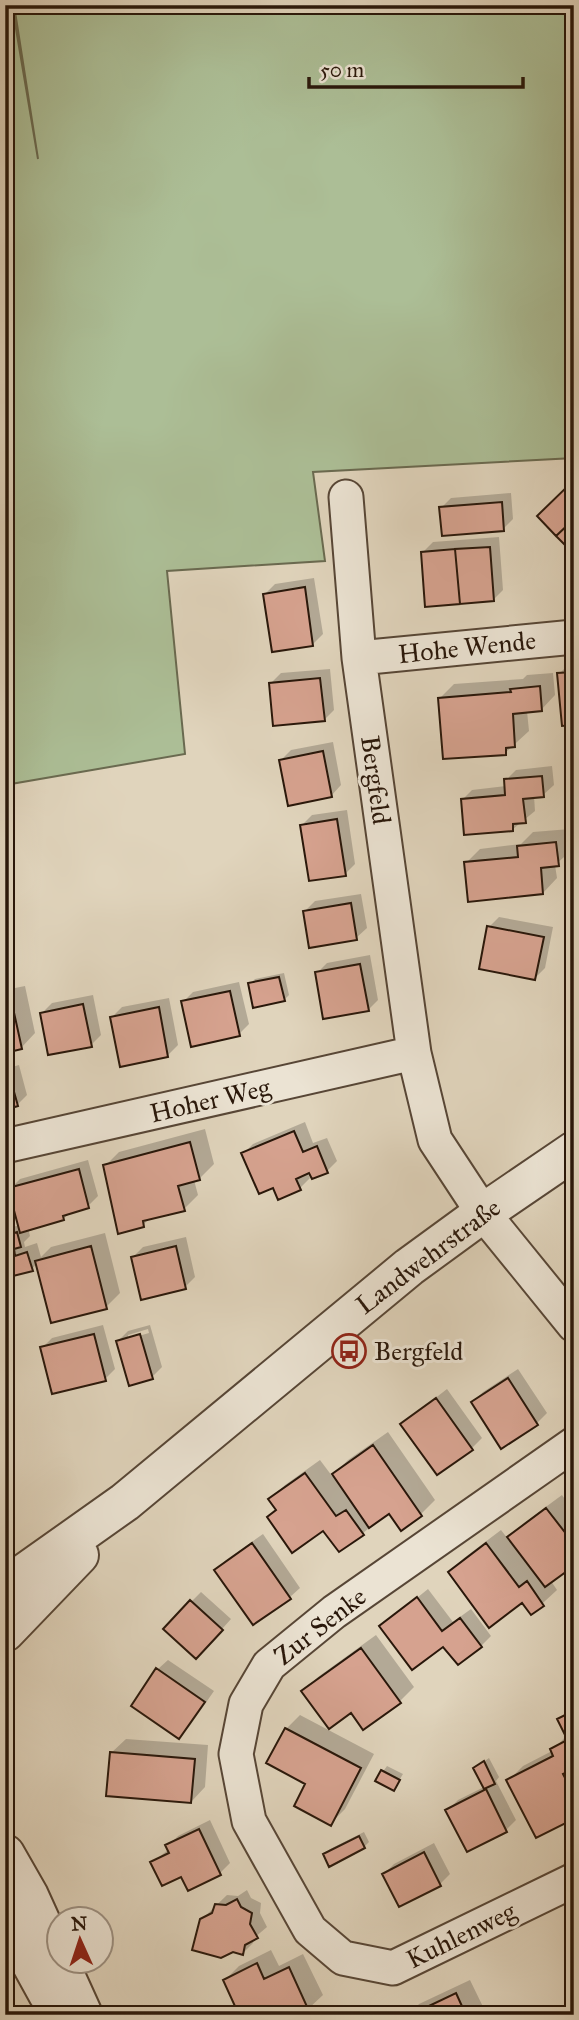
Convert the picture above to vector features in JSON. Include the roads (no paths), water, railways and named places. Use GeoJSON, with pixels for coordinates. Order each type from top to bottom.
{"type":"FeatureCollection","features":[{"type":"Feature","properties":{"kind":"street","name":"Bergfeld"},"geometry":{"type":"LineString","coordinates":[[346,498],[359,658],[414,1053],[435,1140],[482,1213],[574,1325]]}},
{"type":"Feature","properties":{"kind":"street","name":"Hohe Wende"},"geometry":{"type":"LineString","coordinates":[[359,658],[574,636]]}},
{"type":"Feature","properties":{"kind":"street","name":"Hoher Weg"},"geometry":{"type":"LineString","coordinates":[[5,1146],[414,1053]]}},
{"type":"Feature","properties":{"kind":"street","name":"Landwehrstraße"},"geometry":{"type":"LineString","coordinates":[[5,1662],[11,1611],[65,1571],[124,1502],[333,1329],[482,1213],[574,1152]]}},
{"type":"Feature","properties":{"kind":"street","name":"Zur Senke"},"geometry":{"type":"LineString","coordinates":[[344,1958],[310,1930],[249,1821],[236,1754],[246,1704],[270,1665],[334,1612],[574,1444]]}},
{"type":"Feature","properties":{"kind":"street"},"geometry":{"type":"LineString","coordinates":[[5,1826],[17,1906],[83,2015]]}},
{"type":"Feature","properties":{"kind":"street"},"geometry":{"type":"LineString","coordinates":[[5,1854],[17,1906],[60,2015]]}},
{"type":"Feature","properties":{"kind":"street","name":"Kuhlenweg"},"geometry":{"type":"LineString","coordinates":[[344,1958],[393,1968],[574,1880]]}},
{"type":"Feature","properties":{"kind":"place","name":"Bergfeld"},"geometry":{"type":"Point","coordinates":[349,1351]}}]}
